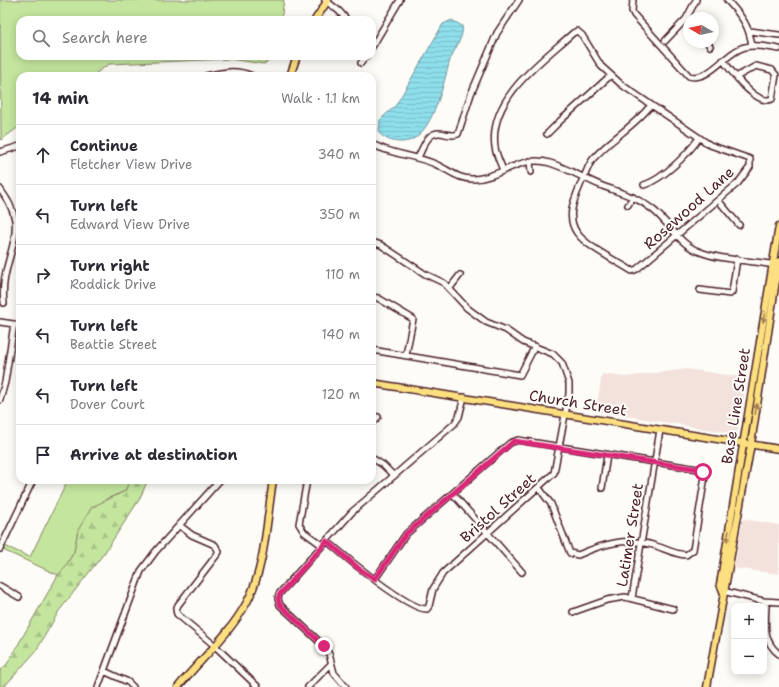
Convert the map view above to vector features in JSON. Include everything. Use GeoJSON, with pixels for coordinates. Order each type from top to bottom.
{"type":"FeatureCollection","features":[{"type":"Feature","properties":{"kind":"main road"},"geometry":{"type":"LineString","coordinates":[[318,16],[327,1]]}},
{"type":"Feature","properties":{"kind":"main road"},"geometry":{"type":"LineString","coordinates":[[291,72],[296,60]]}},
{"type":"Feature","properties":{"kind":"main road","name":"Base Line Street"},"geometry":{"type":"LineString","coordinates":[[707,687],[723,590],[726,585],[737,521],[747,443],[777,264],[779,226]]}},
{"type":"Feature","properties":{"kind":"main road","name":"Church Street"},"geometry":{"type":"LineString","coordinates":[[376,384],[779,449]]}},
{"type":"Feature","properties":{"kind":"main road","name":"Base Line Street"},"geometry":{"type":"LineString","coordinates":[[723,590],[720,584],[735,492],[747,443]]}},
{"type":"Feature","properties":{"kind":"main road"},"geometry":{"type":"LineString","coordinates":[[178,687],[242,611],[256,582],[272,484]]}},
{"type":"Feature","properties":{"kind":"main road"},"geometry":{"type":"LineString","coordinates":[[735,492],[737,500],[735,516],[737,521]]}},
{"type":"Feature","properties":{"kind":"street"},"geometry":{"type":"LineString","coordinates":[[376,40],[400,0]]}},
{"type":"Feature","properties":{"kind":"street"},"geometry":{"type":"LineString","coordinates":[[418,158],[430,136],[434,132],[455,135],[458,134],[471,94],[497,33],[519,0]]}},
{"type":"Feature","properties":{"kind":"street"},"geometry":{"type":"LineString","coordinates":[[633,0],[632,11],[634,15],[686,74],[694,77],[700,76],[738,49],[752,46],[779,49]]}},
{"type":"Feature","properties":{"kind":"street"},"geometry":{"type":"LineString","coordinates":[[691,12],[696,0]]}},
{"type":"Feature","properties":{"kind":"street"},"geometry":{"type":"LineString","coordinates":[[727,0],[750,31],[752,46]]}},
{"type":"Feature","properties":{"kind":"street"},"geometry":{"type":"LineString","coordinates":[[327,1],[343,16]]}},
{"type":"Feature","properties":{"kind":"street"},"geometry":{"type":"LineString","coordinates":[[665,41],[683,25]]}},
{"type":"Feature","properties":{"kind":"street"},"geometry":{"type":"LineString","coordinates":[[503,170],[497,156],[495,138],[504,105],[526,76],[577,31],[582,35],[610,76],[699,138],[689,151],[653,182],[644,185]]}},
{"type":"Feature","properties":{"kind":"street"},"geometry":{"type":"LineString","coordinates":[[750,31],[779,35]]}},
{"type":"Feature","properties":{"kind":"street"},"geometry":{"type":"LineString","coordinates":[[723,60],[736,77],[759,97],[767,100],[772,99],[776,75],[772,70],[756,66],[736,77]]}},
{"type":"Feature","properties":{"kind":"street"},"geometry":{"type":"LineString","coordinates":[[221,72],[239,72]]}},
{"type":"Feature","properties":{"kind":"street"},"geometry":{"type":"LineString","coordinates":[[547,134],[610,76]]}},
{"type":"Feature","properties":{"kind":"street"},"geometry":{"type":"LineString","coordinates":[[584,177],[593,160],[639,120],[651,105]]}},
{"type":"Feature","properties":{"kind":"street","name":"Rosewood Lane"},"geometry":{"type":"LineString","coordinates":[[584,177],[572,209],[571,218],[577,233],[584,240],[632,271],[637,269],[718,200],[741,179],[750,167],[751,161],[747,157],[710,145],[699,138]]}},
{"type":"Feature","properties":{"kind":"street"},"geometry":{"type":"LineString","coordinates":[[376,146],[395,153],[436,164],[464,178],[485,177],[530,161],[548,162],[633,197],[652,209],[678,234],[688,246],[698,251],[737,259],[777,264]]}},
{"type":"Feature","properties":{"kind":"street"},"geometry":{"type":"LineString","coordinates":[[0,152],[16,147]]}},
{"type":"Feature","properties":{"kind":"street"},"geometry":{"type":"LineString","coordinates":[[530,161],[531,172]]}},
{"type":"Feature","properties":{"kind":"street"},"geometry":{"type":"LineString","coordinates":[[0,189],[10,204],[15,221],[14,231],[2,274],[1,293],[4,303]]}},
{"type":"Feature","properties":{"kind":"street"},"geometry":{"type":"LineString","coordinates":[[628,205],[633,197]]}},
{"type":"Feature","properties":{"kind":"street"},"geometry":{"type":"LineString","coordinates":[[718,200],[739,225]]}},
{"type":"Feature","properties":{"kind":"street"},"geometry":{"type":"LineString","coordinates":[[376,244],[450,288],[460,275]]}},
{"type":"Feature","properties":{"kind":"street"},"geometry":{"type":"LineString","coordinates":[[700,290],[730,294],[732,292],[737,259]]}},
{"type":"Feature","properties":{"kind":"street","name":"Bristol Street"},"geometry":{"type":"LineString","coordinates":[[375,579],[418,608],[427,609],[433,589],[443,573],[554,473],[569,394],[567,372],[562,363],[553,354],[524,342],[506,330],[477,317],[450,288]]}},
{"type":"Feature","properties":{"kind":"street"},"geometry":{"type":"LineString","coordinates":[[376,298],[413,319],[406,355]]}},
{"type":"Feature","properties":{"kind":"street"},"geometry":{"type":"LineString","coordinates":[[0,322],[16,325]]}},
{"type":"Feature","properties":{"kind":"street"},"geometry":{"type":"LineString","coordinates":[[0,400],[16,329]]}},
{"type":"Feature","properties":{"kind":"street"},"geometry":{"type":"LineString","coordinates":[[376,351],[520,375],[535,346]]}},
{"type":"Feature","properties":{"kind":"street"},"geometry":{"type":"LineString","coordinates":[[346,687],[334,673],[329,654],[324,646],[280,605],[278,599],[280,594],[352,512],[454,424],[460,412],[464,397]]}},
{"type":"Feature","properties":{"kind":"street","name":"Latimer Street"},"geometry":{"type":"LineString","coordinates":[[632,598],[660,430]]}},
{"type":"Feature","properties":{"kind":"street"},"geometry":{"type":"LineString","coordinates":[[327,541],[358,568],[375,579],[406,534],[514,441],[655,463],[703,472],[705,476],[693,550],[691,554],[686,555],[678,554],[642,542],[622,541],[608,543],[578,555],[573,555],[570,553],[551,504],[539,488]]}},
{"type":"Feature","properties":{"kind":"street"},"geometry":{"type":"LineString","coordinates":[[602,488],[607,455]]}},
{"type":"Feature","properties":{"kind":"street"},"geometry":{"type":"LineString","coordinates":[[376,461],[394,476]]}},
{"type":"Feature","properties":{"kind":"street"},"geometry":{"type":"LineString","coordinates":[[0,548],[3,536],[31,484]]}},
{"type":"Feature","properties":{"kind":"street"},"geometry":{"type":"LineString","coordinates":[[98,687],[141,571],[156,551],[216,484]]}},
{"type":"Feature","properties":{"kind":"street"},"geometry":{"type":"LineString","coordinates":[[306,484],[299,524],[304,532],[323,546]]}},
{"type":"Feature","properties":{"kind":"street"},"geometry":{"type":"LineString","coordinates":[[453,494],[522,572]]}},
{"type":"Feature","properties":{"kind":"street"},"geometry":{"type":"LineString","coordinates":[[179,525],[192,535],[215,545],[218,549],[217,556],[176,610],[177,614],[181,619],[214,645],[258,687]]}},
{"type":"Feature","properties":{"kind":"street"},"geometry":{"type":"LineString","coordinates":[[0,586],[19,597]]}},
{"type":"Feature","properties":{"kind":"street"},"geometry":{"type":"LineString","coordinates":[[723,590],[763,602],[779,602]]}},
{"type":"Feature","properties":{"kind":"street"},"geometry":{"type":"LineString","coordinates":[[573,612],[617,598],[632,598],[673,609]]}},
{"type":"Feature","properties":{"kind":"street"},"geometry":{"type":"LineString","coordinates":[[763,602],[766,606],[764,627],[766,637],[770,646],[779,654]]}},
{"type":"Feature","properties":{"kind":"street"},"geometry":{"type":"LineString","coordinates":[[308,687],[331,664]]}},
{"type":"Feature","properties":{"kind":"street"},"geometry":{"type":"LineString","coordinates":[[104,671],[123,680],[133,687]]}},
{"type":"Feature","properties":{"kind":"shaded area"},"geometry":{"type":"Polygon","coordinates":[[[687,369],[747,378],[737,434],[596,411],[602,374],[625,377],[687,369]]]}},
{"type":"Feature","properties":{"kind":"shaded area"},"geometry":{"type":"Polygon","coordinates":[[[743,519],[779,525],[779,574],[734,568],[743,519]]]}},
{"type":"Feature","properties":{"kind":"green space"},"geometry":{"type":"Polygon","coordinates":[[[0,0],[284,0],[282,16],[16,16],[16,60],[205,60],[109,64],[98,72],[16,72],[16,129],[1,140],[0,0]]]}},
{"type":"Feature","properties":{"kind":"green space"},"geometry":{"type":"Polygon","coordinates":[[[236,60],[270,60],[264,64],[236,60]]]}},
{"type":"Feature","properties":{"kind":"green space"},"geometry":{"type":"Polygon","coordinates":[[[66,484],[128,484],[125,491],[106,499],[78,530],[74,552],[64,569],[58,575],[3,550],[5,546],[30,557],[66,484]]]}},
{"type":"Feature","properties":{"kind":"green space"},"geometry":{"type":"Polygon","coordinates":[[[128,484],[146,484],[139,500],[105,552],[59,611],[36,651],[4,687],[0,687],[0,671],[7,664],[58,575],[64,569],[74,552],[78,530],[92,507],[125,491],[128,484]]]}},
{"type":"Feature","properties":{"kind":"water"},"geometry":{"type":"Polygon","coordinates":[[[452,20],[462,26],[462,34],[450,60],[440,97],[428,123],[421,133],[412,140],[398,142],[386,138],[379,133],[380,120],[396,105],[443,24],[452,20]]]}},
{"type":"Feature","properties":{"kind":"route"},"geometry":{"type":"LineString","coordinates":[[324,646],[280,605],[278,599],[280,594],[327,541],[358,568],[375,579],[399,542],[406,534],[514,441],[518,440],[698,469],[703,472]]}}]}
